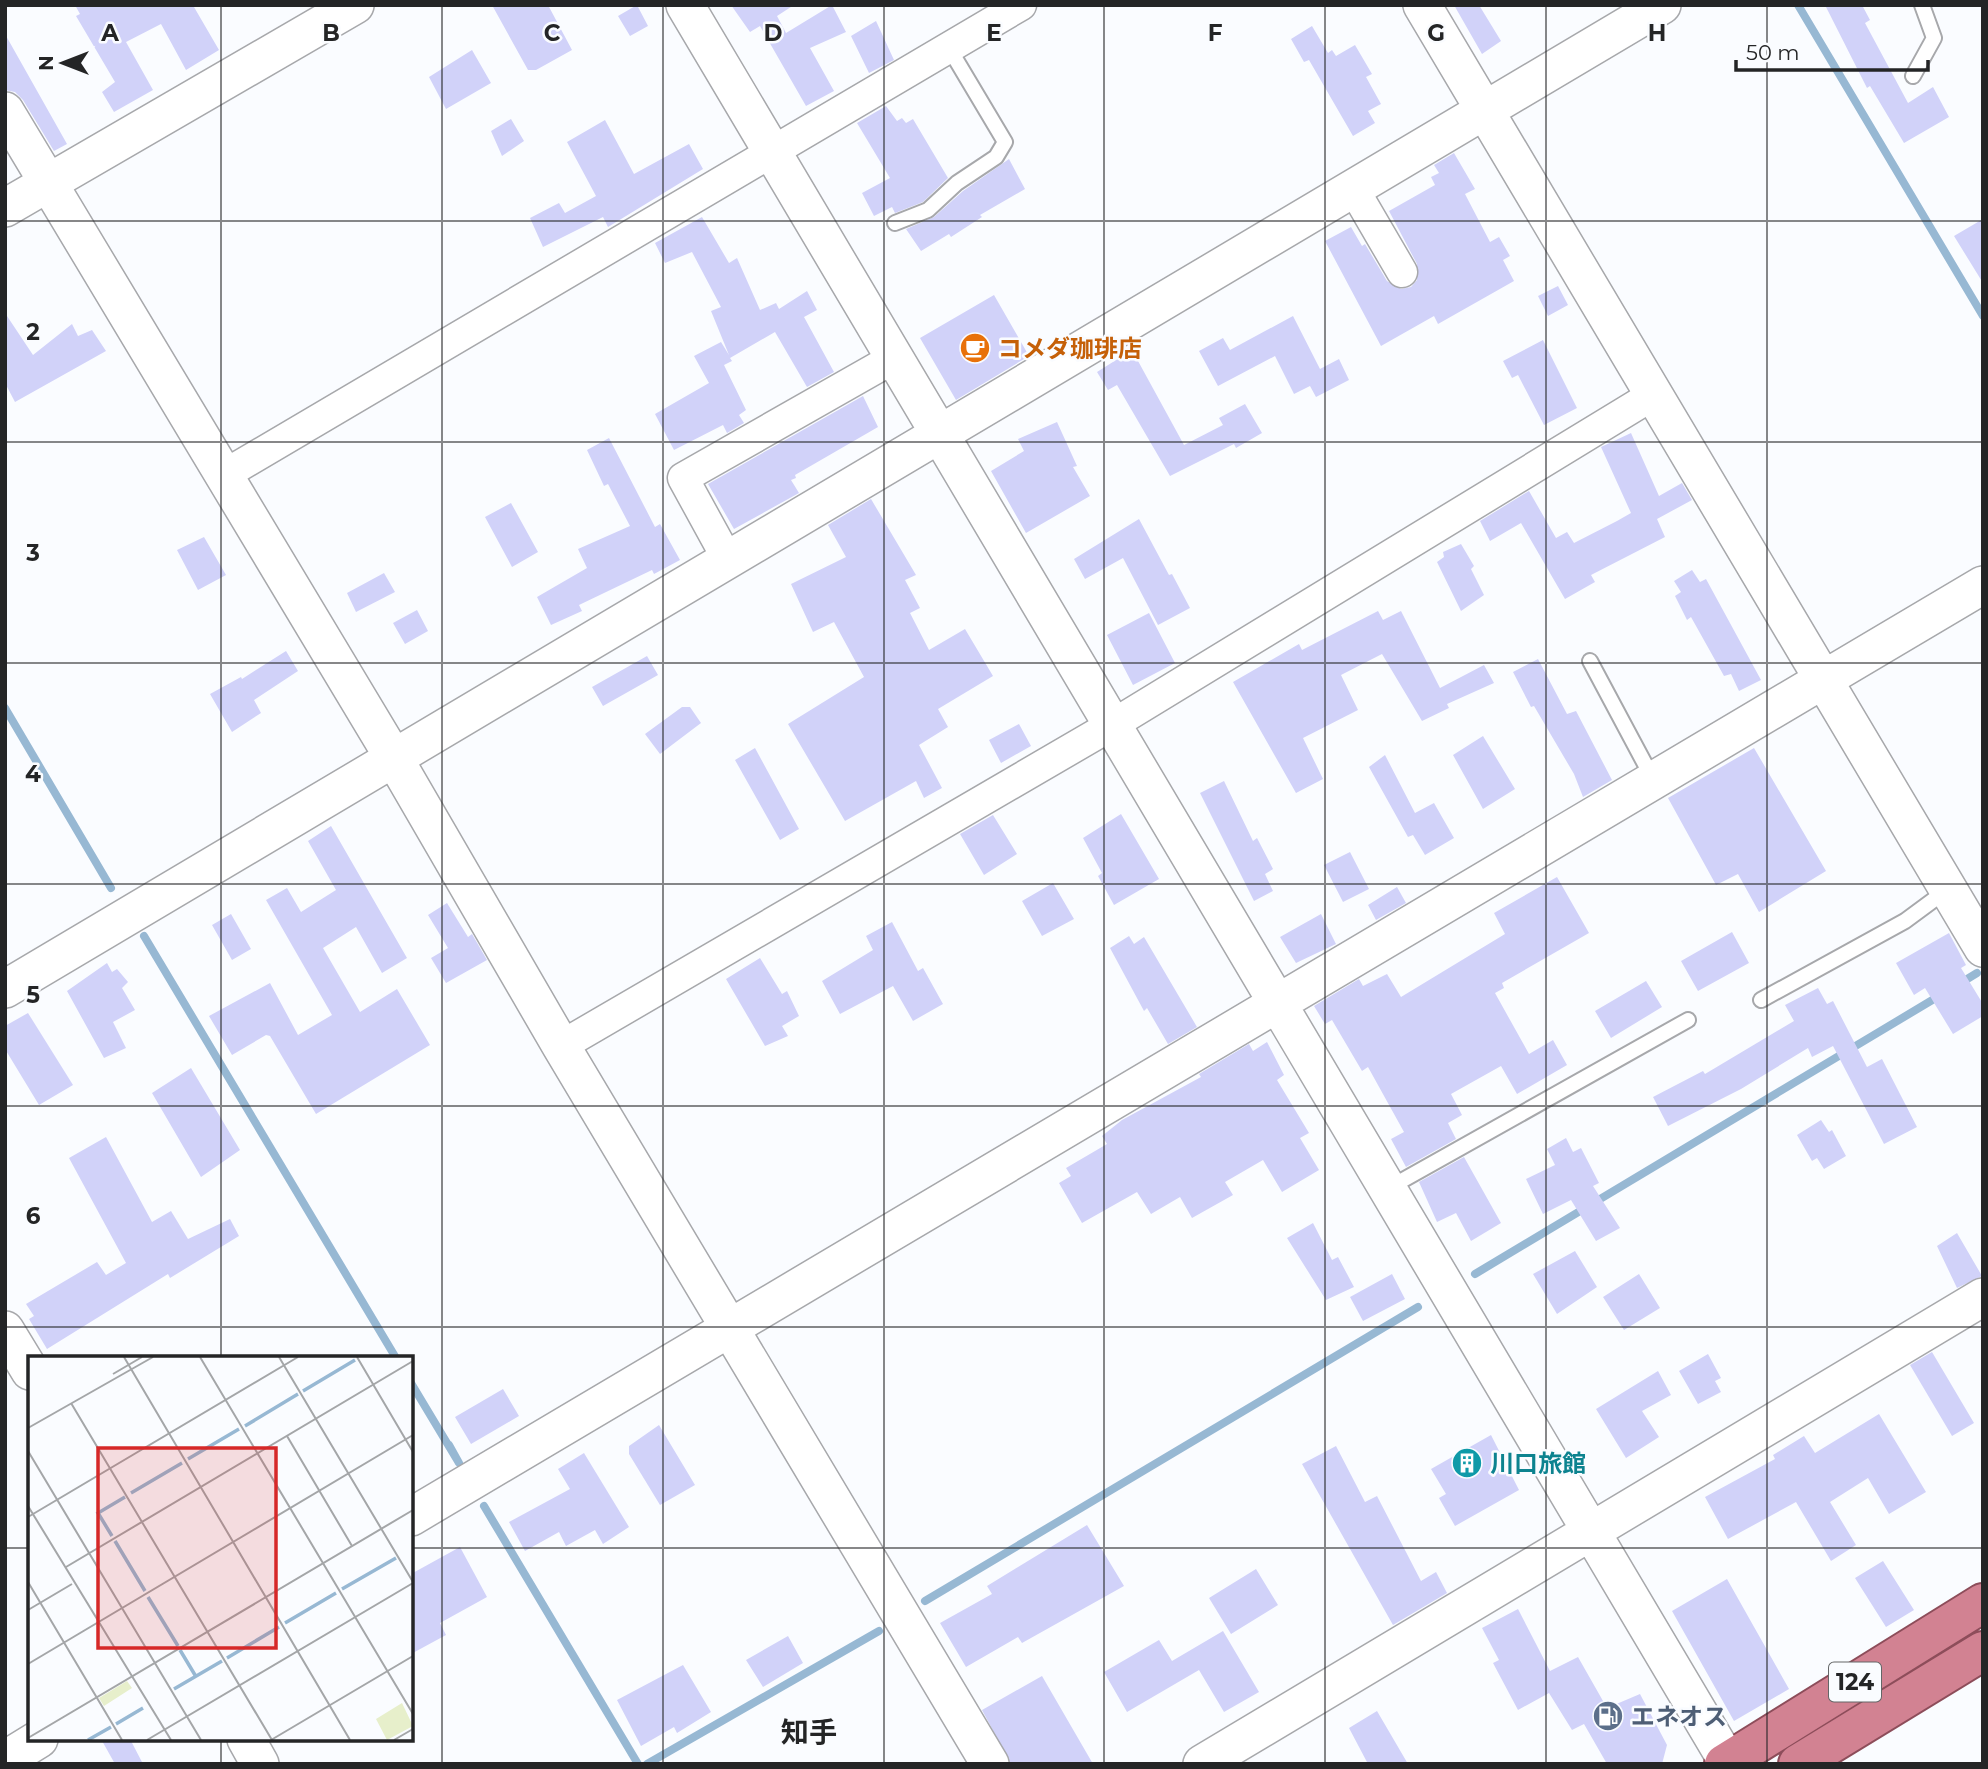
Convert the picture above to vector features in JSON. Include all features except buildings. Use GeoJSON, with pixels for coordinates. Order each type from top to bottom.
{"type":"FeatureCollection","features":[{"type":"Feature","properties":{"kind":"highway","name":"124"},"geometry":{"type":"LineString","coordinates":[[1727,1763],[1983,1603]]}},
{"type":"Feature","properties":{"kind":"highway","name":"124"},"geometry":{"type":"LineString","coordinates":[[1798,1764],[1983,1651]]}},
{"type":"Feature","properties":{"kind":"street"},"geometry":{"type":"LineString","coordinates":[[5,208],[355,5]]}},
{"type":"Feature","properties":{"kind":"street"},"geometry":{"type":"LineString","coordinates":[[685,5],[1727,1763]]}},
{"type":"Feature","properties":{"kind":"street"},"geometry":{"type":"LineString","coordinates":[[224,475],[1021,5]]}},
{"type":"Feature","properties":{"kind":"street"},"geometry":{"type":"LineString","coordinates":[[1422,5],[1983,948]]}},
{"type":"Feature","properties":{"kind":"street"},"geometry":{"type":"LineString","coordinates":[[5,989],[395,760],[1662,5]]}},
{"type":"Feature","properties":{"kind":"street"},"geometry":{"type":"LineString","coordinates":[[5,111],[395,760],[561,1046],[989,1764]]}},
{"type":"Feature","properties":{"kind":"street"},"geometry":{"type":"LineString","coordinates":[[1353,188],[1402,272]]}},
{"type":"Feature","properties":{"kind":"street"},"geometry":{"type":"LineString","coordinates":[[728,561],[683,478],[894,358]]}},
{"type":"Feature","properties":{"kind":"street"},"geometry":{"type":"LineString","coordinates":[[561,1046],[1112,725],[1653,395]]}},
{"type":"Feature","properties":{"kind":"street"},"geometry":{"type":"LineString","coordinates":[[413,1516],[732,1330],[1983,585]]}},
{"type":"Feature","properties":{"kind":"street"},"geometry":{"type":"LineString","coordinates":[[1202,1764],[1983,1297]]}},
{"type":"Feature","properties":{"kind":"street"},"geometry":{"type":"LineString","coordinates":[[5,1330],[28,1368]]}},
{"type":"Feature","properties":{"kind":"street"},"geometry":{"type":"LineString","coordinates":[[5,1760],[36,1741]]}},
{"type":"Feature","properties":{"kind":"street"},"geometry":{"type":"LineString","coordinates":[[247,1741],[260,1764]]}},
{"type":"Feature","properties":{"kind":"lane"},"geometry":{"type":"LineString","coordinates":[[1913,76],[1934,38],[1922,5]]}},
{"type":"Feature","properties":{"kind":"lane"},"geometry":{"type":"LineString","coordinates":[[895,223],[928,210],[957,183],[996,158],[1005,142],[949,48]]}},
{"type":"Feature","properties":{"kind":"lane"},"geometry":{"type":"LineString","coordinates":[[1590,660],[1654,780]]}},
{"type":"Feature","properties":{"kind":"lane"},"geometry":{"type":"LineString","coordinates":[[1761,1000],[1905,921],[1948,889]]}},
{"type":"Feature","properties":{"kind":"lane"},"geometry":{"type":"LineString","coordinates":[[1387,1189],[1688,1020]]}},
{"type":"Feature","properties":{"kind":"waterway"},"geometry":{"type":"LineString","coordinates":[[1798,5],[1983,316]]}},
{"type":"Feature","properties":{"kind":"waterway"},"geometry":{"type":"LineString","coordinates":[[5,708],[111,888]]}},
{"type":"Feature","properties":{"kind":"waterway"},"geometry":{"type":"LineString","coordinates":[[144,936],[395,1356]]}},
{"type":"Feature","properties":{"kind":"waterway"},"geometry":{"type":"LineString","coordinates":[[1959,984],[1977,973]]}},
{"type":"Feature","properties":{"kind":"waterway"},"geometry":{"type":"LineString","coordinates":[[1475,1274],[1939,996]]}},
{"type":"Feature","properties":{"kind":"waterway"},"geometry":{"type":"LineString","coordinates":[[925,1601],[1418,1307]]}},
{"type":"Feature","properties":{"kind":"waterway"},"geometry":{"type":"LineString","coordinates":[[413,1386],[459,1463],[449,1445]]}},
{"type":"Feature","properties":{"kind":"waterway"},"geometry":{"type":"LineString","coordinates":[[484,1506],[638,1764]]}},
{"type":"Feature","properties":{"kind":"waterway"},"geometry":{"type":"LineString","coordinates":[[647,1764],[879,1631]]}},
{"type":"Feature","properties":{"kind":"place","name":"コメダ珈琲店"},"geometry":{"type":"Point","coordinates":[975,348]}},
{"type":"Feature","properties":{"kind":"place","name":"川口旅館"},"geometry":{"type":"Point","coordinates":[1467,1463]}},
{"type":"Feature","properties":{"kind":"place","name":"エネオス"},"geometry":{"type":"Point","coordinates":[1608,1716]}},
{"type":"Feature","properties":{"kind":"district","name":"知手"},"geometry":{"type":"Point","coordinates":[809,1732]}}]}
